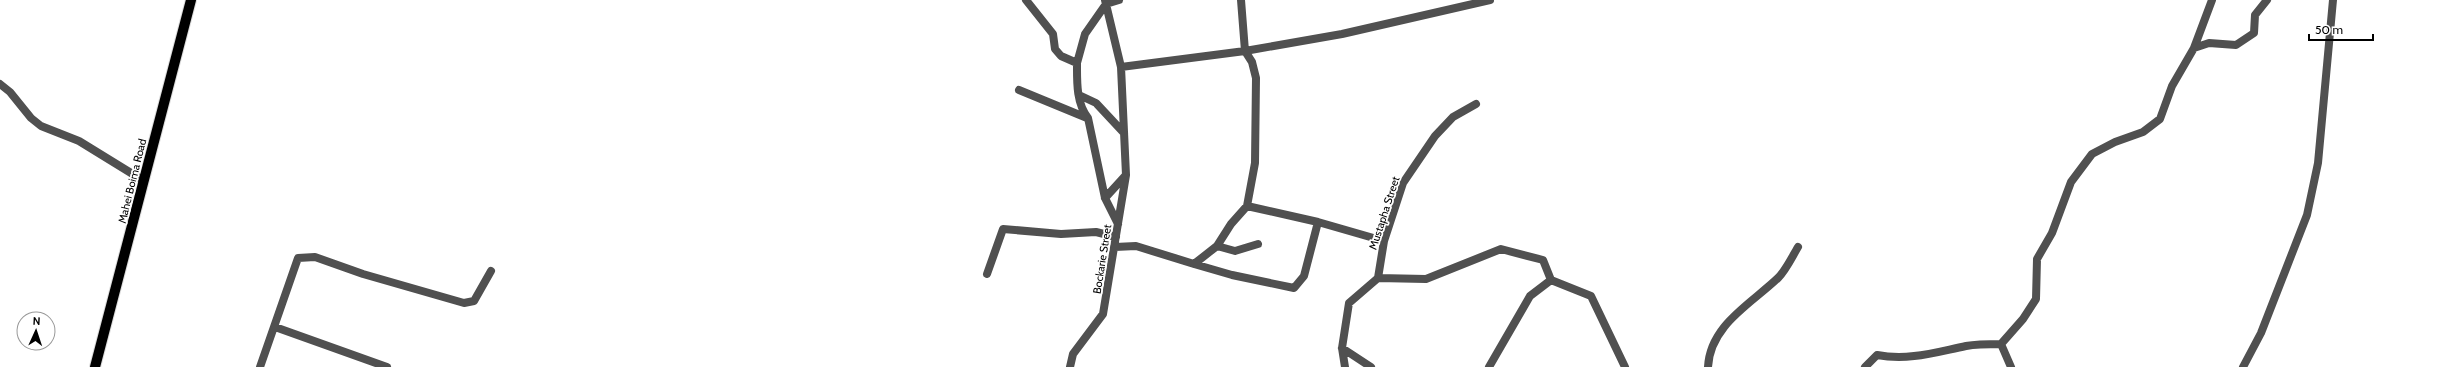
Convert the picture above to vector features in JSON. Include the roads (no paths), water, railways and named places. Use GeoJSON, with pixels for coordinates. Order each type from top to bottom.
{"type":"FeatureCollection","features":[{"type":"Feature","properties":{"kind":"main road","name":"Mahei Boima Road"},"geometry":{"type":"LineString","coordinates":[[95,367],[191,0]]}},
{"type":"Feature","properties":{"kind":"street"},"geometry":{"type":"LineString","coordinates":[[1026,0],[1053,34],[1055,49],[1061,56],[1077,63]]}},
{"type":"Feature","properties":{"kind":"street"},"geometry":{"type":"LineString","coordinates":[[1118,224],[1105,198],[1088,118],[1082,111],[1079,95],[1077,63],[1085,34],[1105,2],[1119,0]]}},
{"type":"Feature","properties":{"kind":"street"},"geometry":{"type":"LineString","coordinates":[[1194,264],[1217,246],[1230,224],[1247,206],[1255,163],[1256,78],[1252,62],[1245,51],[1241,0]]}},
{"type":"Feature","properties":{"kind":"street"},"geometry":{"type":"LineString","coordinates":[[1121,67],[1245,51],[1342,34],[1490,0]]}},
{"type":"Feature","properties":{"kind":"street"},"geometry":{"type":"LineString","coordinates":[[1864,367],[1877,355],[1896,359],[1938,354],[1967,346],[2001,344],[2023,319],[2036,299],[2037,259],[2052,233],[2072,182],[2092,154],[2115,142],[2143,132],[2160,119],[2172,86],[2194,48],[2212,0]]}},
{"type":"Feature","properties":{"kind":"street"},"geometry":{"type":"LineString","coordinates":[[2194,48],[2209,43],[2236,45],[2254,33],[2255,15],[2267,0]]}},
{"type":"Feature","properties":{"kind":"street"},"geometry":{"type":"LineString","coordinates":[[2243,367],[2261,333],[2307,215],[2318,163],[2333,0]]}},
{"type":"Feature","properties":{"kind":"street","name":"Bockarie Street"},"geometry":{"type":"LineString","coordinates":[[1070,367],[1073,354],[1103,314],[1126,175],[1121,67],[1105,2]]}},
{"type":"Feature","properties":{"kind":"street"},"geometry":{"type":"LineString","coordinates":[[0,84],[10,92],[31,118],[41,126],[79,141],[144,181]]}},
{"type":"Feature","properties":{"kind":"street"},"geometry":{"type":"LineString","coordinates":[[1019,90],[1088,118]]}},
{"type":"Feature","properties":{"kind":"street"},"geometry":{"type":"LineString","coordinates":[[1079,95],[1096,103],[1124,133]]}},
{"type":"Feature","properties":{"kind":"street","name":"Mustapha Street"},"geometry":{"type":"LineString","coordinates":[[1378,278],[1384,242],[1403,183],[1416,162],[1453,117],[1476,104]]}},
{"type":"Feature","properties":{"kind":"street"},"geometry":{"type":"LineString","coordinates":[[1105,198],[1126,175]]}},
{"type":"Feature","properties":{"kind":"street"},"geometry":{"type":"LineString","coordinates":[[1247,206],[1318,222],[1384,242]]}},
{"type":"Feature","properties":{"kind":"street"},"geometry":{"type":"LineString","coordinates":[[1115,246],[1136,246],[1232,276],[1294,288],[1304,276],[1318,222]]}},
{"type":"Feature","properties":{"kind":"street"},"geometry":{"type":"LineString","coordinates":[[987,274],[1004,229],[1061,234],[1096,232],[1116,237]]}},
{"type":"Feature","properties":{"kind":"street"},"geometry":{"type":"LineString","coordinates":[[1217,246],[1235,251],[1258,244]]}},
{"type":"Feature","properties":{"kind":"street"},"geometry":{"type":"LineString","coordinates":[[1708,367],[1708,357],[1720,331],[1732,316],[1778,278],[1798,247]]}},
{"type":"Feature","properties":{"kind":"street"},"geometry":{"type":"LineString","coordinates":[[1345,367],[1342,348],[1349,303],[1378,278],[1426,279],[1501,249],[1543,260],[1551,280],[1590,296],[1625,367]]}},
{"type":"Feature","properties":{"kind":"street"},"geometry":{"type":"LineString","coordinates":[[260,367],[298,258],[315,257],[363,274],[464,303],[474,301],[492,272]]}},
{"type":"Feature","properties":{"kind":"street"},"geometry":{"type":"LineString","coordinates":[[1489,367],[1530,296],[1551,280]]}},
{"type":"Feature","properties":{"kind":"street"},"geometry":{"type":"LineString","coordinates":[[275,327],[387,367]]}},
{"type":"Feature","properties":{"kind":"street"},"geometry":{"type":"LineString","coordinates":[[2001,344],[2011,367]]}},
{"type":"Feature","properties":{"kind":"street"},"geometry":{"type":"LineString","coordinates":[[1342,348],[1370,367]]}}]}
